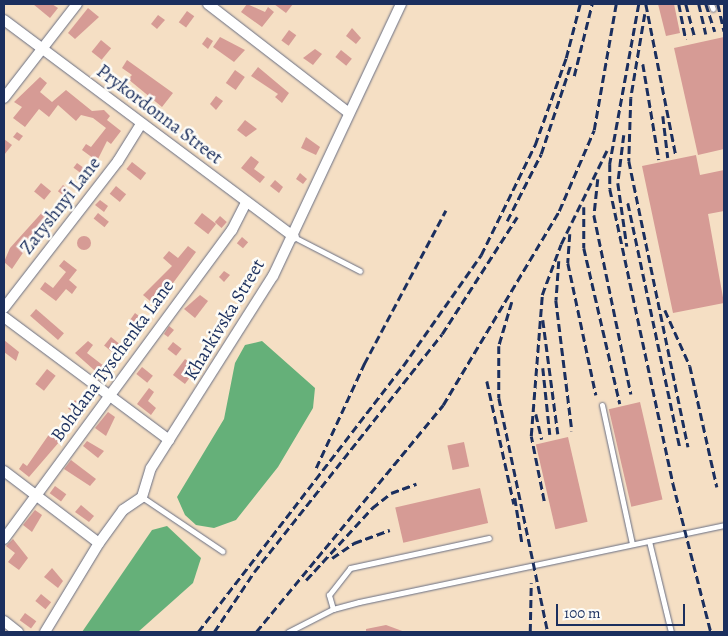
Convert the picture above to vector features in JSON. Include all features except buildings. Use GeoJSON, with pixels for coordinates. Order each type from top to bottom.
{"type":"FeatureCollection","features":[{"type":"Feature","properties":{"kind":"street"},"geometry":{"type":"LineString","coordinates":[[4,98],[77,4]]}},
{"type":"Feature","properties":{"kind":"street"},"geometry":{"type":"LineString","coordinates":[[208,4],[349,113]]}},
{"type":"Feature","properties":{"kind":"street","name":"Kharkivska Street"},"geometry":{"type":"LineString","coordinates":[[142,497],[151,468],[251,315],[294,238],[349,113],[401,4]]}},
{"type":"Feature","properties":{"kind":"street","name":"Prykordonna Street"},"geometry":{"type":"LineString","coordinates":[[4,20],[294,238]]}},
{"type":"Feature","properties":{"kind":"street","name":"Zatyshnyi Lane"},"geometry":{"type":"LineString","coordinates":[[4,308],[118,161],[141,124]]}},
{"type":"Feature","properties":{"kind":"street","name":"Bohdana Tyschenka Lane"},"geometry":{"type":"LineString","coordinates":[[4,538],[37,497],[107,395],[232,230],[246,202]]}},
{"type":"Feature","properties":{"kind":"street"},"geometry":{"type":"LineString","coordinates":[[4,317],[169,440]]}},
{"type":"Feature","properties":{"kind":"street"},"geometry":{"type":"LineString","coordinates":[[4,471],[99,543]]}},
{"type":"Feature","properties":{"kind":"street"},"geometry":{"type":"LineString","coordinates":[[46,632],[99,543],[124,510],[142,497]]}},
{"type":"Feature","properties":{"kind":"street"},"geometry":{"type":"LineString","coordinates":[[4,621],[18,632]]}},
{"type":"Feature","properties":{"kind":"lane"},"geometry":{"type":"LineString","coordinates":[[294,238],[360,271]]}},
{"type":"Feature","properties":{"kind":"lane"},"geometry":{"type":"LineString","coordinates":[[602,404],[632,544]]}},
{"type":"Feature","properties":{"kind":"lane"},"geometry":{"type":"LineString","coordinates":[[142,497],[222,551]]}},
{"type":"Feature","properties":{"kind":"lane"},"geometry":{"type":"LineString","coordinates":[[288,632],[332,609],[724,525]]}},
{"type":"Feature","properties":{"kind":"lane"},"geometry":{"type":"LineString","coordinates":[[332,609],[329,595],[350,568],[489,538]]}},
{"type":"Feature","properties":{"kind":"lane"},"geometry":{"type":"LineString","coordinates":[[650,541],[671,632]]}},
{"type":"Feature","properties":{"kind":"green space"},"geometry":{"type":"Polygon","coordinates":[[[262,341],[315,388],[313,408],[278,467],[236,520],[214,528],[196,525],[185,515],[177,497],[224,419],[235,363],[245,345],[262,341]]]}},
{"type":"Feature","properties":{"kind":"green space"},"geometry":{"type":"Polygon","coordinates":[[[167,526],[201,558],[193,583],[138,632],[82,632],[152,530],[167,526]]]}},
{"type":"Feature","properties":{"kind":"railway"},"geometry":{"type":"LineString","coordinates":[[198,632],[403,366],[481,255],[535,145],[566,58],[580,4]]}},
{"type":"Feature","properties":{"kind":"railway"},"geometry":{"type":"LineString","coordinates":[[574,76],[592,4]]}},
{"type":"Feature","properties":{"kind":"railway"},"geometry":{"type":"LineString","coordinates":[[256,632],[443,405],[559,211],[594,130],[616,4]]}},
{"type":"Feature","properties":{"kind":"railway"},"geometry":{"type":"LineString","coordinates":[[639,4],[610,164],[610,189],[673,483],[711,632]]}},
{"type":"Feature","properties":{"kind":"railway"},"geometry":{"type":"LineString","coordinates":[[646,4],[676,155]]}},
{"type":"Feature","properties":{"kind":"railway"},"geometry":{"type":"LineString","coordinates":[[679,4],[686,39]]}},
{"type":"Feature","properties":{"kind":"railway"},"geometry":{"type":"LineString","coordinates":[[686,4],[695,37]]}},
{"type":"Feature","properties":{"kind":"railway"},"geometry":{"type":"LineString","coordinates":[[699,4],[706,34]]}},
{"type":"Feature","properties":{"kind":"railway"},"geometry":{"type":"LineString","coordinates":[[706,4],[715,32]]}},
{"type":"Feature","properties":{"kind":"railway"},"geometry":{"type":"LineString","coordinates":[[718,4],[724,31]]}},
{"type":"Feature","properties":{"kind":"railway"},"geometry":{"type":"LineString","coordinates":[[645,14],[631,98],[629,161],[688,447]]}},
{"type":"Feature","properties":{"kind":"railway"},"geometry":{"type":"LineString","coordinates":[[507,221],[541,154],[571,64]]}},
{"type":"Feature","properties":{"kind":"railway"},"geometry":{"type":"LineString","coordinates":[[643,64],[659,160]]}},
{"type":"Feature","properties":{"kind":"railway"},"geometry":{"type":"LineString","coordinates":[[663,116],[668,158]]}},
{"type":"Feature","properties":{"kind":"railway"},"geometry":{"type":"LineString","coordinates":[[624,135],[618,183],[627,246]]}},
{"type":"Feature","properties":{"kind":"railway"},"geometry":{"type":"LineString","coordinates":[[544,501],[531,436],[542,295],[561,244],[608,148]]}},
{"type":"Feature","properties":{"kind":"railway"},"geometry":{"type":"LineString","coordinates":[[598,179],[594,215],[631,394]]}},
{"type":"Feature","properties":{"kind":"railway"},"geometry":{"type":"LineString","coordinates":[[628,203],[680,447]]}},
{"type":"Feature","properties":{"kind":"railway"},"geometry":{"type":"LineString","coordinates":[[584,207],[584,248],[620,404]]}},
{"type":"Feature","properties":{"kind":"railway"},"geometry":{"type":"LineString","coordinates":[[316,468],[364,364],[446,210]]}},
{"type":"Feature","properties":{"kind":"railway"},"geometry":{"type":"LineString","coordinates":[[214,632],[254,572],[442,334],[517,217]]}},
{"type":"Feature","properties":{"kind":"railway"},"geometry":{"type":"LineString","coordinates":[[570,234],[568,263],[596,395]]}},
{"type":"Feature","properties":{"kind":"railway"},"geometry":{"type":"LineString","coordinates":[[559,261],[556,300],[572,431]]}},
{"type":"Feature","properties":{"kind":"railway"},"geometry":{"type":"LineString","coordinates":[[512,302],[499,346],[499,398],[548,632]]}},
{"type":"Feature","properties":{"kind":"railway"},"geometry":{"type":"LineString","coordinates":[[665,310],[690,366],[717,487]]}},
{"type":"Feature","properties":{"kind":"railway"},"geometry":{"type":"LineString","coordinates":[[543,320],[558,434]]}},
{"type":"Feature","properties":{"kind":"railway"},"geometry":{"type":"LineString","coordinates":[[543,368],[550,435]]}},
{"type":"Feature","properties":{"kind":"railway"},"geometry":{"type":"LineString","coordinates":[[487,381],[514,504]]}},
{"type":"Feature","properties":{"kind":"railway"},"geometry":{"type":"LineString","coordinates":[[536,414],[542,439]]}},
{"type":"Feature","properties":{"kind":"railway"},"geometry":{"type":"LineString","coordinates":[[306,580],[372,508],[391,493],[416,484]]}},
{"type":"Feature","properties":{"kind":"railway"},"geometry":{"type":"LineString","coordinates":[[515,498],[522,542]]}},
{"type":"Feature","properties":{"kind":"railway"},"geometry":{"type":"LineString","coordinates":[[332,558],[354,543],[390,530]]}},
{"type":"Feature","properties":{"kind":"railway"},"geometry":{"type":"LineString","coordinates":[[530,632],[531,583]]}}]}
